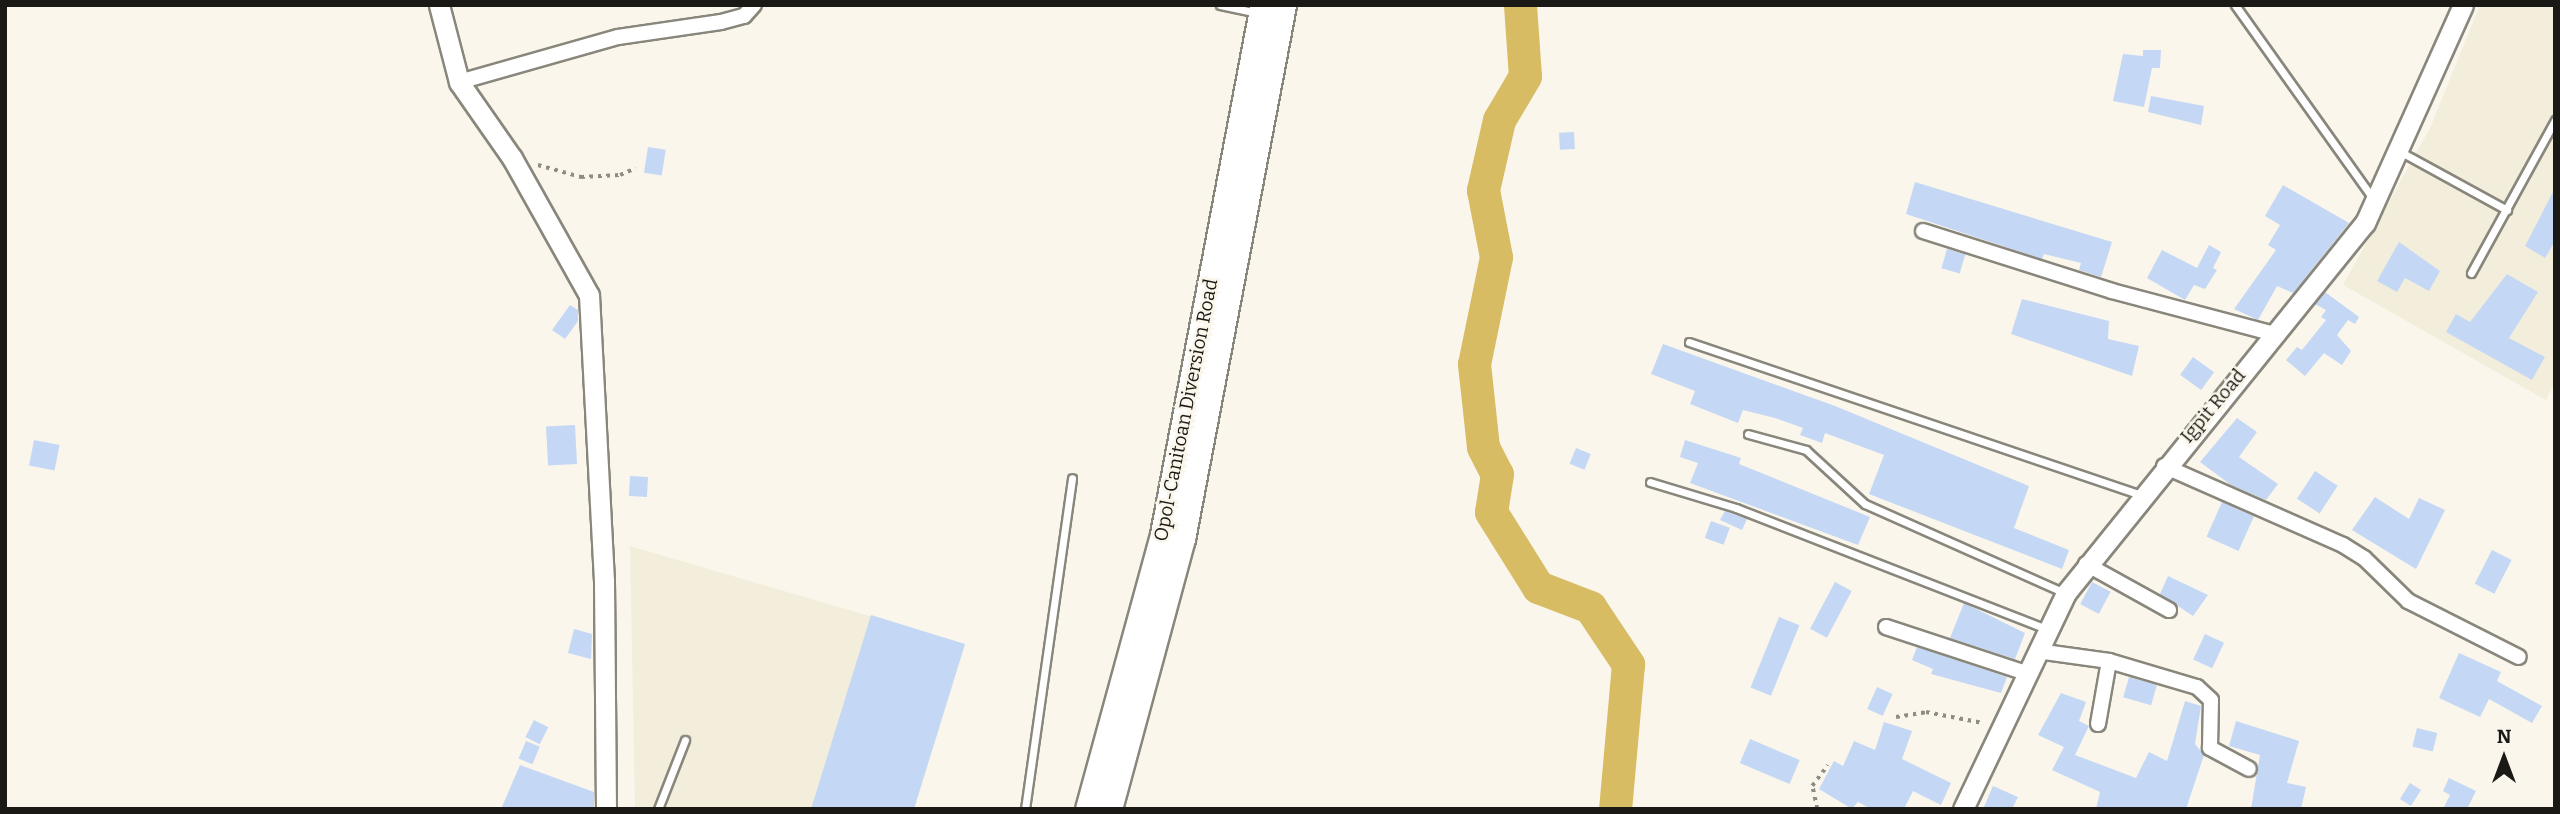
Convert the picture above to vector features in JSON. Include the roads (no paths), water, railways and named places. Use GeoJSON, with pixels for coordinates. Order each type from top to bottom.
{"type":"FeatureCollection","features":[{"type":"Feature","properties":{"kind":"main road","name":"Opol-Canitoan Diversion Road"},"geometry":{"type":"LineString","coordinates":[[1110,809],[1183,539],[1284,5]]}},
{"type":"Feature","properties":{"kind":"main road","name":"Opol-Canitoan Diversion Road"},"geometry":{"type":"LineString","coordinates":[[1087,809],[1162,534],[1262,10]]}},
{"type":"Feature","properties":{"kind":"street"},"geometry":{"type":"LineString","coordinates":[[439,5],[459,82],[512,158],[589,295],[603,568],[606,809]]}},
{"type":"Feature","properties":{"kind":"street"},"geometry":{"type":"LineString","coordinates":[[459,82],[618,37],[721,22],[744,16],[754,5]]}},
{"type":"Feature","properties":{"kind":"street","name":"Igpit Road"},"geometry":{"type":"LineString","coordinates":[[1963,809],[2066,593],[2164,466],[2275,334],[2322,283],[2376,203],[2401,152],[2463,5]]}},
{"type":"Feature","properties":{"kind":"street"},"geometry":{"type":"LineString","coordinates":[[1923,231],[2112,291],[2275,334]]}},
{"type":"Feature","properties":{"kind":"street"},"geometry":{"type":"LineString","coordinates":[[2164,466],[2343,545],[2364,558],[2408,600],[2519,657]]}},
{"type":"Feature","properties":{"kind":"street"},"geometry":{"type":"LineString","coordinates":[[2086,564],[2169,610]]}},
{"type":"Feature","properties":{"kind":"street"},"geometry":{"type":"LineString","coordinates":[[1886,628],[2026,673]]}},
{"type":"Feature","properties":{"kind":"street"},"geometry":{"type":"LineString","coordinates":[[2037,650],[2109,662],[2208,695],[2213,708],[2210,748],[2249,769]]}},
{"type":"Feature","properties":{"kind":"street"},"geometry":{"type":"LineString","coordinates":[[2098,724],[2109,662]]}},
{"type":"Feature","properties":{"kind":"lane"},"geometry":{"type":"LineString","coordinates":[[1220,5],[1262,10]]}},
{"type":"Feature","properties":{"kind":"lane"},"geometry":{"type":"LineString","coordinates":[[2235,5],[2376,203]]}},
{"type":"Feature","properties":{"kind":"lane"},"geometry":{"type":"LineString","coordinates":[[2471,273],[2555,120]]}},
{"type":"Feature","properties":{"kind":"lane"},"geometry":{"type":"LineString","coordinates":[[2401,152],[2507,210]]}},
{"type":"Feature","properties":{"kind":"lane"},"geometry":{"type":"LineString","coordinates":[[1689,342],[2142,496]]}},
{"type":"Feature","properties":{"kind":"lane"},"geometry":{"type":"LineString","coordinates":[[1748,434],[1806,450],[1865,504],[2066,593]]}},
{"type":"Feature","properties":{"kind":"lane"},"geometry":{"type":"LineString","coordinates":[[1025,809],[1072,478]]}},
{"type":"Feature","properties":{"kind":"lane"},"geometry":{"type":"LineString","coordinates":[[1650,482],[1736,508],[2048,630]]}},
{"type":"Feature","properties":{"kind":"lane"},"geometry":{"type":"LineString","coordinates":[[658,809],[685,740]]}},
{"type":"Feature","properties":{"kind":"waterway"},"geometry":{"type":"LineString","coordinates":[[1520,5],[1525,76],[1499,120],[1483,190],[1496,257],[1474,364],[1483,447],[1497,474],[1491,512],[1538,587],[1590,607],[1628,664],[1615,809]]}}]}
